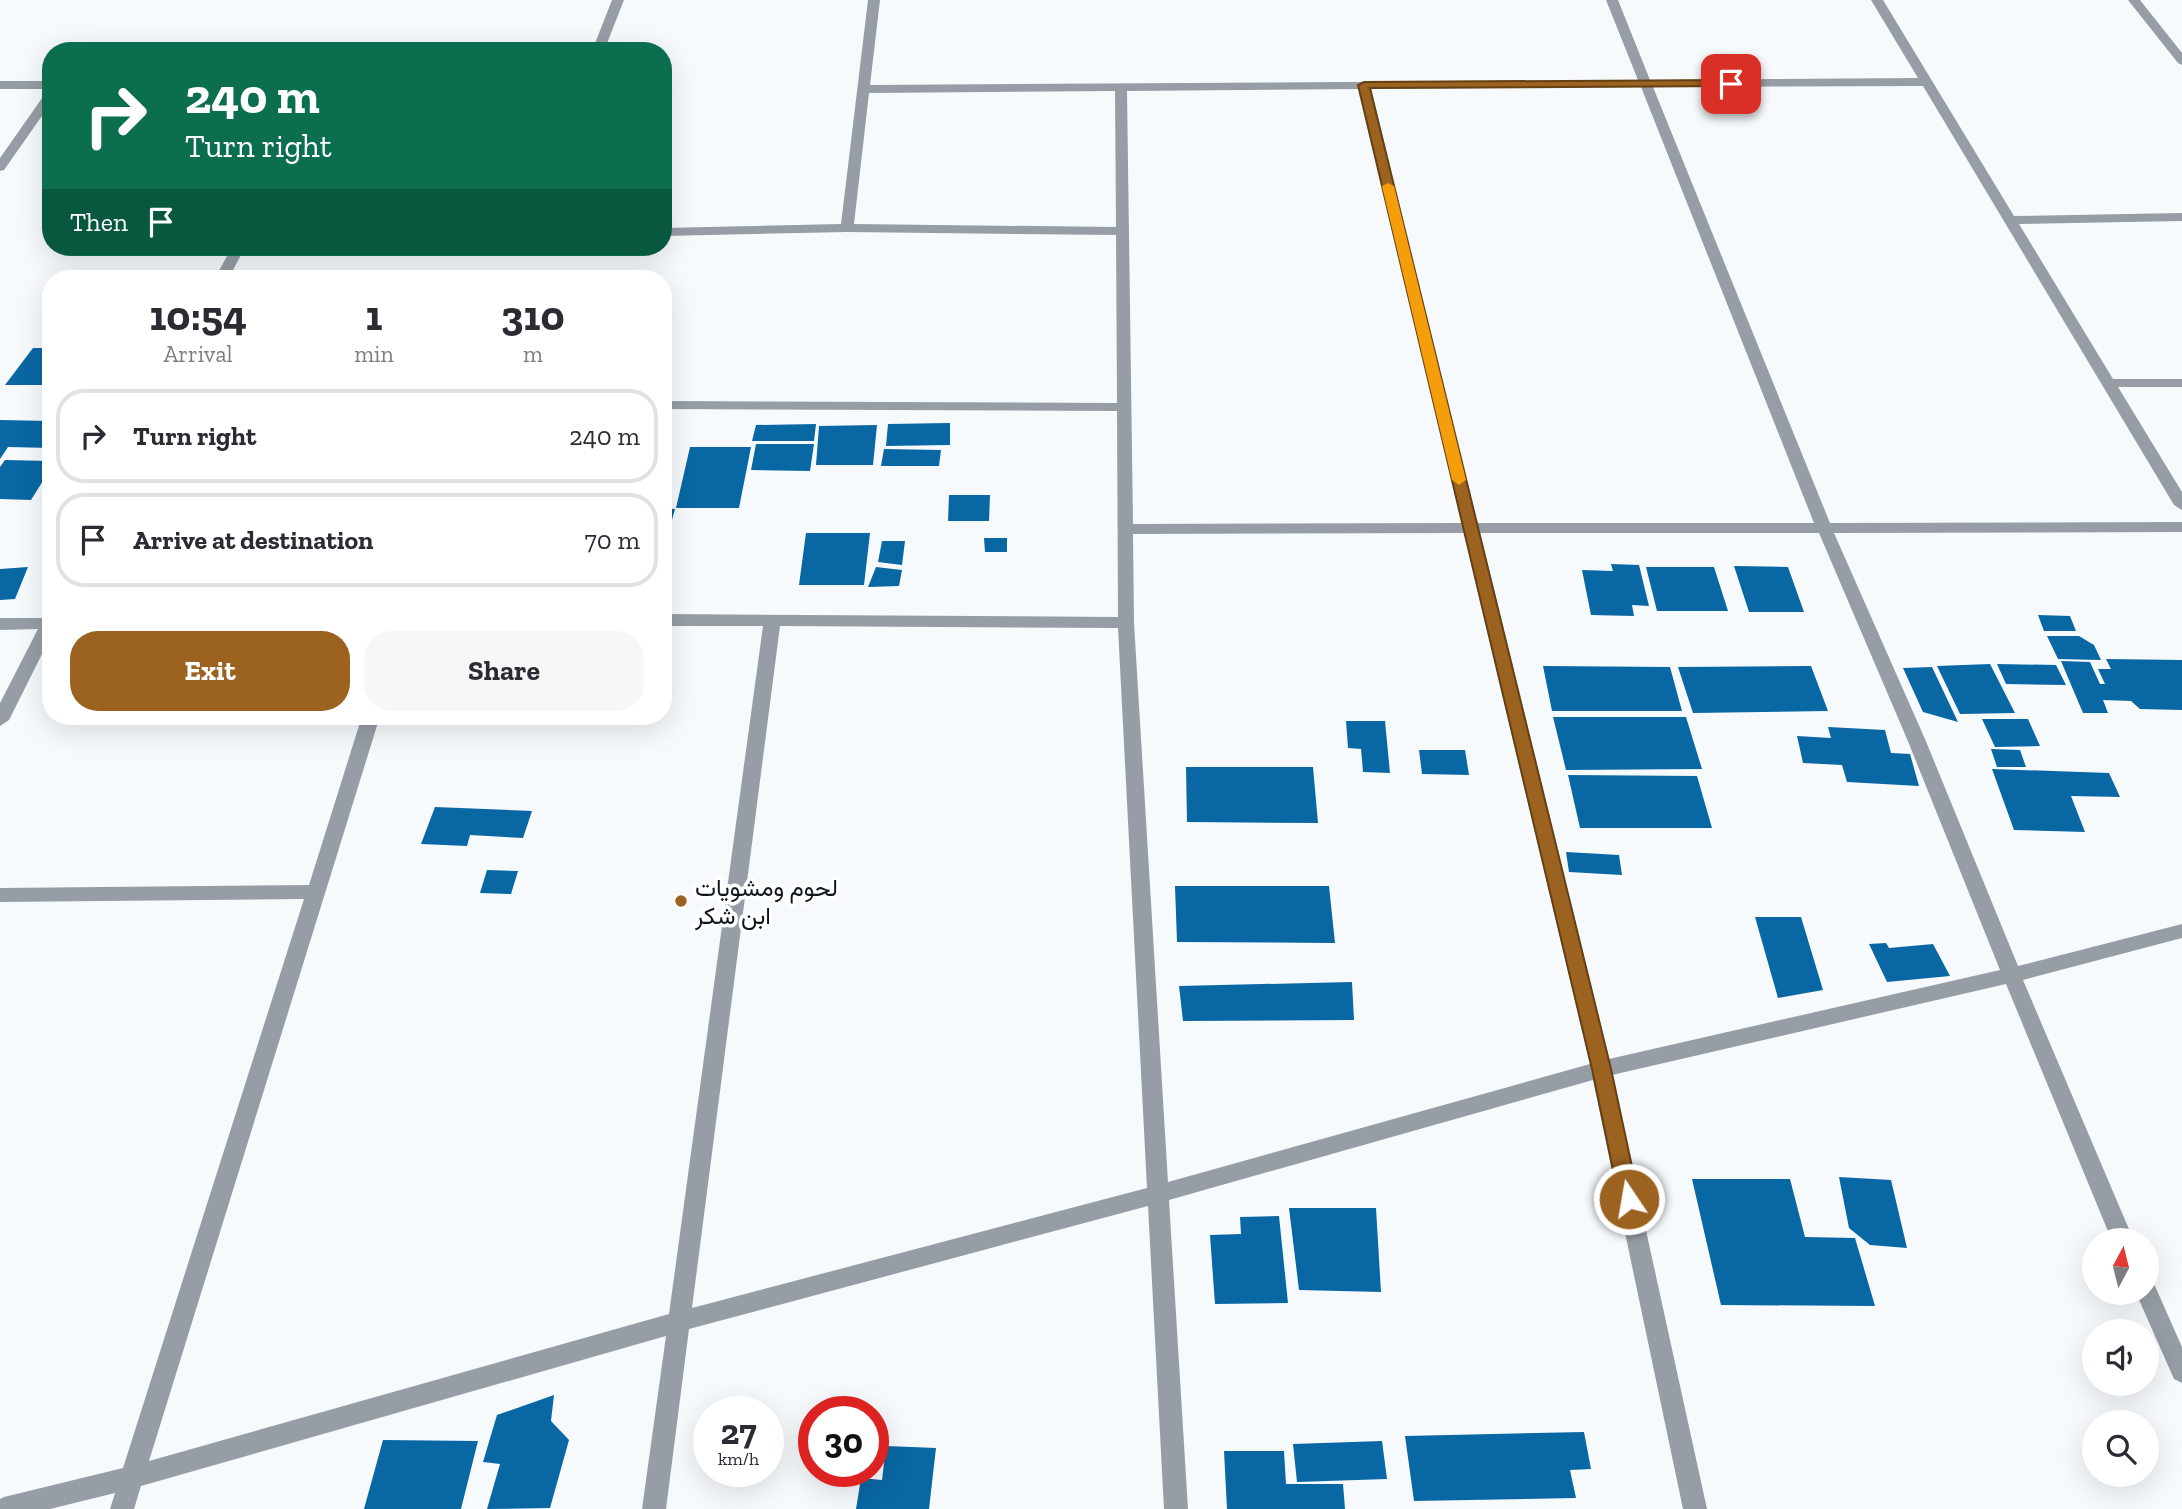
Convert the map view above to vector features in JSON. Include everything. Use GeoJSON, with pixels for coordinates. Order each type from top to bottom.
{"type":"FeatureCollection","features":[{"type":"Feature","properties":{"kind":"street"},"geometry":{"type":"LineString","coordinates":[[602,42],[618,0]]}},
{"type":"Feature","properties":{"kind":"street"},"geometry":{"type":"LineString","coordinates":[[847,228],[874,0]]}},
{"type":"Feature","properties":{"kind":"street"},"geometry":{"type":"LineString","coordinates":[[1612,0],[1824,527],[1916,739],[2078,1139],[2117,1228]]}},
{"type":"Feature","properties":{"kind":"street"},"geometry":{"type":"LineString","coordinates":[[1877,0],[2182,505]]}},
{"type":"Feature","properties":{"kind":"street"},"geometry":{"type":"LineString","coordinates":[[2134,0],[2182,61]]}},
{"type":"Feature","properties":{"kind":"street"},"geometry":{"type":"LineString","coordinates":[[862,89],[1927,82]]}},
{"type":"Feature","properties":{"kind":"street"},"geometry":{"type":"LineString","coordinates":[[0,85],[42,85]]}},
{"type":"Feature","properties":{"kind":"street"},"geometry":{"type":"LineString","coordinates":[[1364,85],[1601,1069],[1695,1509]]}},
{"type":"Feature","properties":{"kind":"street"},"geometry":{"type":"LineString","coordinates":[[1121,86],[1126,623],[1176,1509]]}},
{"type":"Feature","properties":{"kind":"street"},"geometry":{"type":"LineString","coordinates":[[0,167],[42,107]]}},
{"type":"Feature","properties":{"kind":"street"},"geometry":{"type":"LineString","coordinates":[[2010,220],[2182,217]]}},
{"type":"Feature","properties":{"kind":"street"},"geometry":{"type":"LineString","coordinates":[[672,232],[847,228],[1124,231]]}},
{"type":"Feature","properties":{"kind":"street"},"geometry":{"type":"LineString","coordinates":[[2108,383],[2182,383]]}},
{"type":"Feature","properties":{"kind":"street"},"geometry":{"type":"LineString","coordinates":[[672,405],[1126,407]]}},
{"type":"Feature","properties":{"kind":"street"},"geometry":{"type":"LineString","coordinates":[[1125,529],[2182,527]]}},
{"type":"Feature","properties":{"kind":"street"},"geometry":{"type":"LineString","coordinates":[[672,620],[1126,623]]}},
{"type":"Feature","properties":{"kind":"street"},"geometry":{"type":"LineString","coordinates":[[0,624],[42,621]]}},
{"type":"Feature","properties":{"kind":"street"},"geometry":{"type":"LineString","coordinates":[[653,1509],[772,621]]}},
{"type":"Feature","properties":{"kind":"street"},"geometry":{"type":"LineString","coordinates":[[0,720],[42,637]]}},
{"type":"Feature","properties":{"kind":"street"},"geometry":{"type":"LineString","coordinates":[[122,1509],[368,725]]}},
{"type":"Feature","properties":{"kind":"street"},"geometry":{"type":"LineString","coordinates":[[0,895],[314,892]]}},
{"type":"Feature","properties":{"kind":"street"},"geometry":{"type":"LineString","coordinates":[[4,1509],[132,1477],[678,1322],[1158,1194],[1601,1069],[2012,975],[2182,931]]}},
{"type":"Feature","properties":{"kind":"street"},"geometry":{"type":"LineString","coordinates":[[2153,1306],[2182,1372]]}},
{"type":"Feature","properties":{"kind":"building"},"geometry":{"type":"Polygon","coordinates":[[[33,348],[42,348],[42,385],[5,385],[33,348]]]}},
{"type":"Feature","properties":{"kind":"building"},"geometry":{"type":"Polygon","coordinates":[[[0,420],[42,421],[42,448],[8,447],[0,459],[0,420]]]}},
{"type":"Feature","properties":{"kind":"building"},"geometry":{"type":"Polygon","coordinates":[[[950,423],[950,445],[886,446],[888,424],[950,423]]]}},
{"type":"Feature","properties":{"kind":"building"},"geometry":{"type":"Polygon","coordinates":[[[816,424],[814,441],[752,441],[756,425],[816,424]]]}},
{"type":"Feature","properties":{"kind":"building"},"geometry":{"type":"Polygon","coordinates":[[[877,425],[873,465],[816,465],[819,426],[877,425]]]}},
{"type":"Feature","properties":{"kind":"building"},"geometry":{"type":"Polygon","coordinates":[[[756,444],[814,444],[810,471],[751,470],[756,444]]]}},
{"type":"Feature","properties":{"kind":"building"},"geometry":{"type":"Polygon","coordinates":[[[690,447],[751,447],[739,508],[676,508],[690,447]]]}},
{"type":"Feature","properties":{"kind":"building"},"geometry":{"type":"Polygon","coordinates":[[[884,449],[941,450],[939,466],[881,466],[884,449]]]}},
{"type":"Feature","properties":{"kind":"building"},"geometry":{"type":"Polygon","coordinates":[[[5,460],[42,461],[42,482],[31,500],[0,499],[0,467],[5,460]]]}},
{"type":"Feature","properties":{"kind":"building"},"geometry":{"type":"Polygon","coordinates":[[[949,495],[990,495],[989,521],[948,521],[949,495]]]}},
{"type":"Feature","properties":{"kind":"building"},"geometry":{"type":"Polygon","coordinates":[[[806,533],[870,533],[864,585],[799,585],[806,533]]]}},
{"type":"Feature","properties":{"kind":"building"},"geometry":{"type":"Polygon","coordinates":[[[984,538],[1007,538],[1007,552],[985,552],[984,538]]]}},
{"type":"Feature","properties":{"kind":"building"},"geometry":{"type":"Polygon","coordinates":[[[882,541],[905,541],[902,565],[878,562],[882,541]]]}},
{"type":"Feature","properties":{"kind":"building"},"geometry":{"type":"Polygon","coordinates":[[[1611,564],[1639,565],[1649,606],[1632,605],[1634,616],[1591,615],[1582,570],[1613,571],[1611,564]]]}},
{"type":"Feature","properties":{"kind":"building"},"geometry":{"type":"Polygon","coordinates":[[[1734,566],[1788,567],[1804,612],[1749,612],[1734,566]]]}},
{"type":"Feature","properties":{"kind":"building"},"geometry":{"type":"Polygon","coordinates":[[[28,567],[15,599],[0,600],[0,569],[28,567]]]}},
{"type":"Feature","properties":{"kind":"building"},"geometry":{"type":"Polygon","coordinates":[[[876,567],[902,570],[899,586],[868,587],[876,567]]]}},
{"type":"Feature","properties":{"kind":"building"},"geometry":{"type":"Polygon","coordinates":[[[1646,567],[1714,567],[1728,611],[1657,611],[1646,567]]]}},
{"type":"Feature","properties":{"kind":"building"},"geometry":{"type":"Polygon","coordinates":[[[2038,615],[2070,616],[2076,631],[2044,631],[2038,615]]]}},
{"type":"Feature","properties":{"kind":"building"},"geometry":{"type":"Polygon","coordinates":[[[2047,636],[2079,636],[2094,645],[2101,660],[2058,659],[2047,636]]]}},
{"type":"Feature","properties":{"kind":"building"},"geometry":{"type":"Polygon","coordinates":[[[2106,659],[2182,660],[2182,710],[2140,709],[2131,701],[2103,700],[2108,713],[2083,713],[2061,661],[2090,662],[2100,684],[2105,684],[2098,669],[2111,669],[2106,659]]]}},
{"type":"Feature","properties":{"kind":"building"},"geometry":{"type":"Polygon","coordinates":[[[1990,664],[2015,713],[1960,714],[1937,666],[1990,664]]]}},
{"type":"Feature","properties":{"kind":"building"},"geometry":{"type":"Polygon","coordinates":[[[1997,664],[2056,665],[2066,685],[2006,684],[1997,664]]]}},
{"type":"Feature","properties":{"kind":"building"},"geometry":{"type":"Polygon","coordinates":[[[1543,666],[1670,667],[1682,711],[1552,711],[1543,666]]]}},
{"type":"Feature","properties":{"kind":"building"},"geometry":{"type":"Polygon","coordinates":[[[1811,666],[1828,711],[1693,713],[1678,667],[1811,666]]]}},
{"type":"Feature","properties":{"kind":"building"},"geometry":{"type":"Polygon","coordinates":[[[1932,667],[1958,722],[1923,712],[1903,668],[1932,667]]]}},
{"type":"Feature","properties":{"kind":"building"},"geometry":{"type":"Polygon","coordinates":[[[1553,717],[1686,717],[1702,769],[1566,770],[1553,717]]]}},
{"type":"Feature","properties":{"kind":"building"},"geometry":{"type":"Polygon","coordinates":[[[1982,719],[2028,719],[2040,746],[1995,747],[1982,719]]]}},
{"type":"Feature","properties":{"kind":"building"},"geometry":{"type":"Polygon","coordinates":[[[1346,721],[1385,721],[1390,773],[1363,772],[1361,749],[1348,748],[1346,721]]]}},
{"type":"Feature","properties":{"kind":"building"},"geometry":{"type":"Polygon","coordinates":[[[1828,727],[1885,730],[1891,753],[1910,754],[1919,786],[1847,782],[1842,765],[1803,763],[1797,736],[1831,738],[1828,727]]]}},
{"type":"Feature","properties":{"kind":"building"},"geometry":{"type":"Polygon","coordinates":[[[1991,749],[2020,750],[2026,767],[1997,767],[1991,749]]]}},
{"type":"Feature","properties":{"kind":"building"},"geometry":{"type":"Polygon","coordinates":[[[1419,750],[1465,750],[1469,775],[1422,774],[1419,750]]]}},
{"type":"Feature","properties":{"kind":"building"},"geometry":{"type":"Polygon","coordinates":[[[1186,767],[1313,767],[1318,823],[1187,822],[1186,767]]]}},
{"type":"Feature","properties":{"kind":"building"},"geometry":{"type":"Polygon","coordinates":[[[1992,769],[2109,773],[2120,797],[2071,796],[2085,832],[2014,830],[1992,769]]]}},
{"type":"Feature","properties":{"kind":"building"},"geometry":{"type":"Polygon","coordinates":[[[1568,775],[1697,776],[1712,828],[1580,828],[1568,775]]]}},
{"type":"Feature","properties":{"kind":"building"},"geometry":{"type":"Polygon","coordinates":[[[435,807],[532,811],[523,838],[470,835],[467,846],[421,844],[435,807]]]}},
{"type":"Feature","properties":{"kind":"building"},"geometry":{"type":"Polygon","coordinates":[[[1566,852],[1619,855],[1622,875],[1569,872],[1566,852]]]}},
{"type":"Feature","properties":{"kind":"building"},"geometry":{"type":"Polygon","coordinates":[[[487,870],[518,871],[511,894],[480,893],[487,870]]]}},
{"type":"Feature","properties":{"kind":"building"},"geometry":{"type":"Polygon","coordinates":[[[1175,886],[1329,886],[1335,943],[1177,942],[1175,886]]]}},
{"type":"Feature","properties":{"kind":"building"},"geometry":{"type":"Polygon","coordinates":[[[1755,917],[1801,917],[1823,990],[1778,998],[1755,917]]]}},
{"type":"Feature","properties":{"kind":"building"},"geometry":{"type":"Polygon","coordinates":[[[1886,943],[1889,948],[1933,944],[1950,976],[1887,982],[1869,944],[1886,943]]]}},
{"type":"Feature","properties":{"kind":"building"},"geometry":{"type":"Polygon","coordinates":[[[1352,982],[1354,1020],[1183,1021],[1179,986],[1352,982]]]}},
{"type":"Feature","properties":{"kind":"building"},"geometry":{"type":"Polygon","coordinates":[[[1839,1177],[1891,1180],[1907,1248],[1870,1245],[1849,1228],[1839,1177]]]}},
{"type":"Feature","properties":{"kind":"building"},"geometry":{"type":"Polygon","coordinates":[[[1692,1179],[1790,1179],[1805,1237],[1855,1238],[1875,1306],[1721,1305],[1692,1179]]]}},
{"type":"Feature","properties":{"kind":"building"},"geometry":{"type":"Polygon","coordinates":[[[1289,1208],[1376,1208],[1381,1292],[1299,1290],[1289,1208]]]}},
{"type":"Feature","properties":{"kind":"building"},"geometry":{"type":"Polygon","coordinates":[[[1279,1216],[1288,1303],[1215,1304],[1210,1235],[1241,1234],[1240,1217],[1279,1216]]]}},
{"type":"Feature","properties":{"kind":"building"},"geometry":{"type":"Polygon","coordinates":[[[554,1395],[551,1421],[569,1440],[550,1508],[487,1509],[500,1464],[483,1462],[497,1415],[554,1395]]]}},
{"type":"Feature","properties":{"kind":"building"},"geometry":{"type":"Polygon","coordinates":[[[1584,1432],[1591,1469],[1570,1470],[1576,1498],[1414,1501],[1405,1436],[1584,1432]]]}},
{"type":"Feature","properties":{"kind":"building"},"geometry":{"type":"Polygon","coordinates":[[[383,1440],[478,1441],[461,1509],[364,1509],[383,1440]]]}},
{"type":"Feature","properties":{"kind":"building"},"geometry":{"type":"Polygon","coordinates":[[[1382,1441],[1387,1479],[1297,1482],[1293,1444],[1382,1441]]]}},
{"type":"Feature","properties":{"kind":"building"},"geometry":{"type":"Polygon","coordinates":[[[889,1446],[936,1448],[929,1509],[856,1509],[860,1487],[889,1487],[889,1446]]]}},
{"type":"Feature","properties":{"kind":"building"},"geometry":{"type":"Polygon","coordinates":[[[1224,1451],[1284,1451],[1286,1484],[1343,1484],[1345,1509],[1227,1509],[1224,1451]]]}},
{"type":"Feature","properties":{"kind":"slow traffic"},"geometry":{"type":"LineString","coordinates":[[1388,186],[1459,480]]}},
{"type":"Feature","properties":{"kind":"place","name":"لحوم ومشويات ابن شكر"},"geometry":{"type":"Point","coordinates":[681,901]}},
{"type":"Feature","properties":{"kind":"route"},"geometry":{"type":"LineString","coordinates":[[1629,1199],[1601,1069],[1364,85],[1731,84]]}}]}
